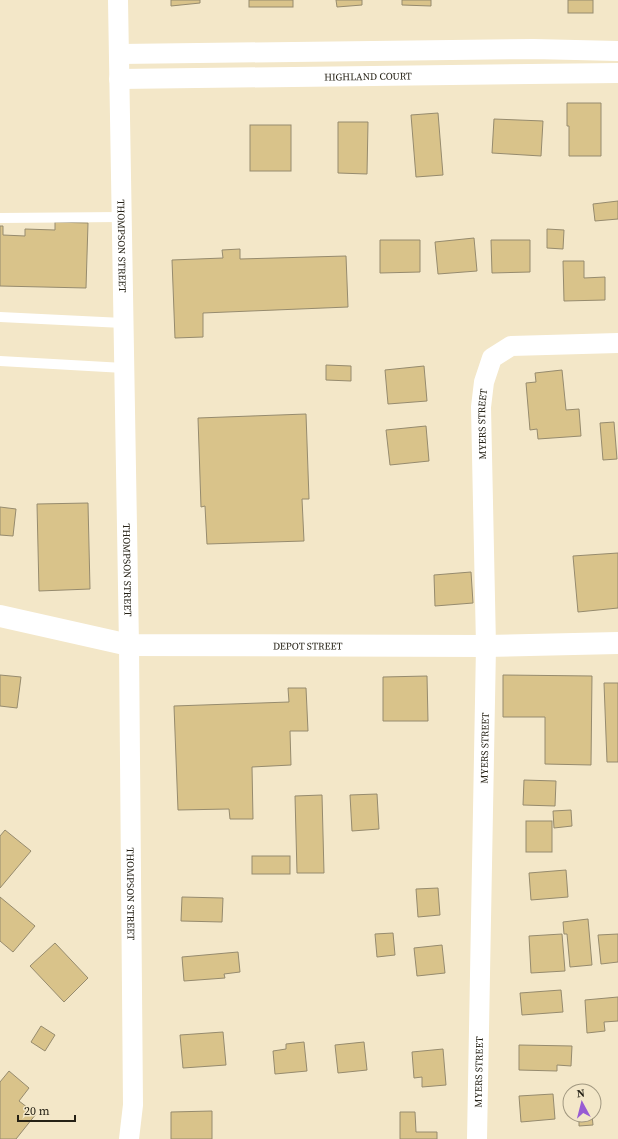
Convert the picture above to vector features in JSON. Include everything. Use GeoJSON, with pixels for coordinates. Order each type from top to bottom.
{"type":"FeatureCollection","features":[{"type":"Feature","properties":{"kind":"main road","name":"DEPOT STREET"},"geometry":{"type":"LineString","coordinates":[[0,616],[129,645],[486,646],[618,643]]}},
{"type":"Feature","properties":{"kind":"street","name":"THOMPSON STREET"},"geometry":{"type":"LineString","coordinates":[[118,0],[120,54],[118,79],[129,645],[133,1105],[129,1139]]}},
{"type":"Feature","properties":{"kind":"street"},"geometry":{"type":"LineString","coordinates":[[120,54],[533,49],[618,51]]}},
{"type":"Feature","properties":{"kind":"street","name":"HIGHLAND COURT"},"geometry":{"type":"LineString","coordinates":[[118,79],[618,73]]}},
{"type":"Feature","properties":{"kind":"street","name":"MYERS STREET"},"geometry":{"type":"LineString","coordinates":[[477,1139],[486,646],[481,408],[484,382],[492,358],[511,346],[618,343]]}},
{"type":"Feature","properties":{"kind":"lane"},"geometry":{"type":"LineString","coordinates":[[0,218],[121,217]]}},
{"type":"Feature","properties":{"kind":"lane"},"geometry":{"type":"LineString","coordinates":[[0,317],[123,323]]}},
{"type":"Feature","properties":{"kind":"lane"},"geometry":{"type":"LineString","coordinates":[[0,361],[124,368]]}},
{"type":"Feature","properties":{"kind":"building"},"geometry":{"type":"Polygon","coordinates":[[[171,0],[200,0],[200,3],[171,6],[171,0]]]}},
{"type":"Feature","properties":{"kind":"building"},"geometry":{"type":"Polygon","coordinates":[[[249,0],[293,0],[293,7],[249,7],[249,0]]]}},
{"type":"Feature","properties":{"kind":"building"},"geometry":{"type":"Polygon","coordinates":[[[336,0],[362,0],[362,5],[337,7],[336,0]]]}},
{"type":"Feature","properties":{"kind":"building"},"geometry":{"type":"Polygon","coordinates":[[[402,0],[431,0],[431,6],[402,5],[402,0]]]}},
{"type":"Feature","properties":{"kind":"building"},"geometry":{"type":"Polygon","coordinates":[[[568,0],[593,0],[593,13],[568,13],[568,0]]]}},
{"type":"Feature","properties":{"kind":"building"},"geometry":{"type":"Polygon","coordinates":[[[567,103],[601,103],[601,156],[569,156],[567,103]]]}},
{"type":"Feature","properties":{"kind":"building"},"geometry":{"type":"Polygon","coordinates":[[[438,113],[443,175],[416,177],[411,115],[438,113]]]}},
{"type":"Feature","properties":{"kind":"building"},"geometry":{"type":"Polygon","coordinates":[[[494,119],[543,121],[541,156],[492,153],[494,119]]]}},
{"type":"Feature","properties":{"kind":"building"},"geometry":{"type":"Polygon","coordinates":[[[338,122],[368,122],[367,174],[338,173],[338,122]]]}},
{"type":"Feature","properties":{"kind":"building"},"geometry":{"type":"Polygon","coordinates":[[[250,125],[291,125],[291,171],[250,171],[250,125]]]}},
{"type":"Feature","properties":{"kind":"building"},"geometry":{"type":"Polygon","coordinates":[[[618,201],[618,219],[595,221],[593,204],[618,201]]]}},
{"type":"Feature","properties":{"kind":"building"},"geometry":{"type":"Polygon","coordinates":[[[55,222],[88,223],[86,288],[0,286],[0,226],[3,226],[3,235],[25,236],[25,229],[55,230],[55,222]]]}},
{"type":"Feature","properties":{"kind":"building"},"geometry":{"type":"Polygon","coordinates":[[[547,229],[564,230],[563,249],[547,248],[547,229]]]}},
{"type":"Feature","properties":{"kind":"building"},"geometry":{"type":"Polygon","coordinates":[[[474,238],[477,271],[438,274],[435,242],[474,238]]]}},
{"type":"Feature","properties":{"kind":"building"},"geometry":{"type":"Polygon","coordinates":[[[380,240],[420,240],[420,272],[380,273],[380,240]]]}},
{"type":"Feature","properties":{"kind":"building"},"geometry":{"type":"Polygon","coordinates":[[[491,240],[530,240],[530,272],[492,273],[491,240]]]}},
{"type":"Feature","properties":{"kind":"building"},"geometry":{"type":"Polygon","coordinates":[[[240,249],[240,259],[346,256],[348,307],[203,313],[203,337],[175,338],[172,260],[223,258],[222,250],[240,249]]]}},
{"type":"Feature","properties":{"kind":"building"},"geometry":{"type":"Polygon","coordinates":[[[563,261],[584,261],[584,278],[605,277],[605,300],[564,301],[563,261]]]}},
{"type":"Feature","properties":{"kind":"building"},"geometry":{"type":"Polygon","coordinates":[[[326,365],[351,366],[351,381],[326,380],[326,365]]]}},
{"type":"Feature","properties":{"kind":"building"},"geometry":{"type":"Polygon","coordinates":[[[424,366],[427,401],[388,404],[385,370],[424,366]]]}},
{"type":"Feature","properties":{"kind":"building"},"geometry":{"type":"Polygon","coordinates":[[[562,370],[566,410],[579,409],[581,436],[538,439],[537,429],[530,430],[526,383],[536,382],[535,373],[562,370]]]}},
{"type":"Feature","properties":{"kind":"building"},"geometry":{"type":"Polygon","coordinates":[[[306,414],[309,499],[302,499],[304,541],[207,544],[205,506],[201,507],[198,418],[306,414]]]}},
{"type":"Feature","properties":{"kind":"building"},"geometry":{"type":"Polygon","coordinates":[[[614,422],[617,459],[603,460],[600,423],[614,422]]]}},
{"type":"Feature","properties":{"kind":"building"},"geometry":{"type":"Polygon","coordinates":[[[426,426],[429,461],[390,465],[386,430],[426,426]]]}},
{"type":"Feature","properties":{"kind":"building"},"geometry":{"type":"Polygon","coordinates":[[[88,503],[90,589],[39,591],[37,504],[88,503]]]}},
{"type":"Feature","properties":{"kind":"building"},"geometry":{"type":"Polygon","coordinates":[[[0,507],[16,509],[13,536],[0,535],[0,507]]]}},
{"type":"Feature","properties":{"kind":"building"},"geometry":{"type":"Polygon","coordinates":[[[618,553],[618,608],[578,612],[573,556],[618,553]]]}},
{"type":"Feature","properties":{"kind":"building"},"geometry":{"type":"Polygon","coordinates":[[[471,572],[473,603],[435,606],[434,575],[471,572]]]}},
{"type":"Feature","properties":{"kind":"building"},"geometry":{"type":"Polygon","coordinates":[[[0,675],[21,677],[17,708],[0,706],[0,675]]]}},
{"type":"Feature","properties":{"kind":"building"},"geometry":{"type":"Polygon","coordinates":[[[503,675],[592,676],[591,765],[545,764],[545,717],[503,717],[503,675]]]}},
{"type":"Feature","properties":{"kind":"building"},"geometry":{"type":"Polygon","coordinates":[[[427,676],[428,721],[383,721],[383,677],[427,676]]]}},
{"type":"Feature","properties":{"kind":"building"},"geometry":{"type":"Polygon","coordinates":[[[604,683],[618,683],[618,762],[607,762],[604,683]]]}},
{"type":"Feature","properties":{"kind":"building"},"geometry":{"type":"Polygon","coordinates":[[[288,688],[306,688],[308,731],[290,731],[291,765],[252,767],[253,819],[230,819],[229,809],[178,810],[174,706],[289,702],[288,688]]]}},
{"type":"Feature","properties":{"kind":"building"},"geometry":{"type":"Polygon","coordinates":[[[524,780],[556,781],[555,806],[523,805],[524,780]]]}},
{"type":"Feature","properties":{"kind":"building"},"geometry":{"type":"Polygon","coordinates":[[[377,794],[379,829],[352,831],[350,795],[377,794]]]}},
{"type":"Feature","properties":{"kind":"building"},"geometry":{"type":"Polygon","coordinates":[[[322,795],[324,873],[297,873],[295,796],[322,795]]]}},
{"type":"Feature","properties":{"kind":"building"},"geometry":{"type":"Polygon","coordinates":[[[571,810],[572,826],[554,828],[553,811],[571,810]]]}},
{"type":"Feature","properties":{"kind":"building"},"geometry":{"type":"Polygon","coordinates":[[[526,821],[552,821],[552,852],[526,852],[526,821]]]}},
{"type":"Feature","properties":{"kind":"building"},"geometry":{"type":"Polygon","coordinates":[[[5,830],[31,851],[0,888],[0,836],[5,830]]]}},
{"type":"Feature","properties":{"kind":"building"},"geometry":{"type":"Polygon","coordinates":[[[252,856],[290,856],[290,874],[252,874],[252,856]]]}},
{"type":"Feature","properties":{"kind":"building"},"geometry":{"type":"Polygon","coordinates":[[[566,870],[568,897],[531,900],[529,873],[566,870]]]}},
{"type":"Feature","properties":{"kind":"building"},"geometry":{"type":"Polygon","coordinates":[[[438,888],[440,915],[418,917],[416,889],[438,888]]]}},
{"type":"Feature","properties":{"kind":"building"},"geometry":{"type":"Polygon","coordinates":[[[0,897],[35,926],[13,952],[0,941],[0,897]]]}},
{"type":"Feature","properties":{"kind":"building"},"geometry":{"type":"Polygon","coordinates":[[[182,897],[223,898],[222,922],[181,921],[182,897]]]}},
{"type":"Feature","properties":{"kind":"building"},"geometry":{"type":"Polygon","coordinates":[[[588,919],[592,965],[570,967],[567,934],[564,934],[563,922],[588,919]]]}},
{"type":"Feature","properties":{"kind":"building"},"geometry":{"type":"Polygon","coordinates":[[[393,933],[395,955],[377,957],[375,934],[393,933]]]}},
{"type":"Feature","properties":{"kind":"building"},"geometry":{"type":"Polygon","coordinates":[[[562,934],[565,971],[531,973],[529,936],[562,934]]]}},
{"type":"Feature","properties":{"kind":"building"},"geometry":{"type":"Polygon","coordinates":[[[618,934],[618,962],[601,964],[598,935],[618,934]]]}},
{"type":"Feature","properties":{"kind":"building"},"geometry":{"type":"Polygon","coordinates":[[[55,943],[88,978],[64,1002],[30,966],[55,943]]]}},
{"type":"Feature","properties":{"kind":"building"},"geometry":{"type":"Polygon","coordinates":[[[442,945],[445,973],[417,976],[414,948],[442,945]]]}},
{"type":"Feature","properties":{"kind":"building"},"geometry":{"type":"Polygon","coordinates":[[[238,952],[240,972],[224,974],[225,978],[184,981],[182,957],[238,952]]]}},
{"type":"Feature","properties":{"kind":"building"},"geometry":{"type":"Polygon","coordinates":[[[561,990],[563,1012],[522,1015],[520,993],[561,990]]]}},
{"type":"Feature","properties":{"kind":"building"},"geometry":{"type":"Polygon","coordinates":[[[618,997],[618,1021],[604,1022],[605,1031],[587,1033],[585,1000],[618,997]]]}},
{"type":"Feature","properties":{"kind":"building"},"geometry":{"type":"Polygon","coordinates":[[[41,1026],[55,1035],[45,1051],[31,1042],[41,1026]]]}},
{"type":"Feature","properties":{"kind":"building"},"geometry":{"type":"Polygon","coordinates":[[[223,1032],[226,1065],[183,1068],[180,1035],[223,1032]]]}},
{"type":"Feature","properties":{"kind":"building"},"geometry":{"type":"Polygon","coordinates":[[[304,1042],[307,1071],[275,1074],[273,1051],[286,1049],[286,1044],[304,1042]]]}},
{"type":"Feature","properties":{"kind":"building"},"geometry":{"type":"Polygon","coordinates":[[[364,1042],[367,1070],[338,1073],[335,1045],[364,1042]]]}},
{"type":"Feature","properties":{"kind":"building"},"geometry":{"type":"Polygon","coordinates":[[[519,1045],[572,1046],[571,1066],[557,1065],[557,1071],[519,1070],[519,1045]]]}},
{"type":"Feature","properties":{"kind":"building"},"geometry":{"type":"Polygon","coordinates":[[[443,1049],[446,1085],[422,1087],[422,1077],[414,1078],[412,1052],[443,1049]]]}},
{"type":"Feature","properties":{"kind":"building"},"geometry":{"type":"Polygon","coordinates":[[[9,1071],[29,1088],[19,1101],[36,1114],[16,1139],[0,1139],[0,1082],[9,1071]]]}},
{"type":"Feature","properties":{"kind":"building"},"geometry":{"type":"Polygon","coordinates":[[[553,1094],[555,1119],[521,1122],[519,1096],[553,1094]]]}},
{"type":"Feature","properties":{"kind":"building"},"geometry":{"type":"Polygon","coordinates":[[[212,1111],[212,1139],[171,1139],[171,1112],[212,1111]]]}},
{"type":"Feature","properties":{"kind":"building"},"geometry":{"type":"Polygon","coordinates":[[[400,1112],[415,1112],[416,1132],[437,1132],[437,1139],[400,1139],[400,1112]]]}},
{"type":"Feature","properties":{"kind":"building"},"geometry":{"type":"Polygon","coordinates":[[[579,1123],[593,1123],[593,1125],[579,1126],[579,1123]]]}}]}
